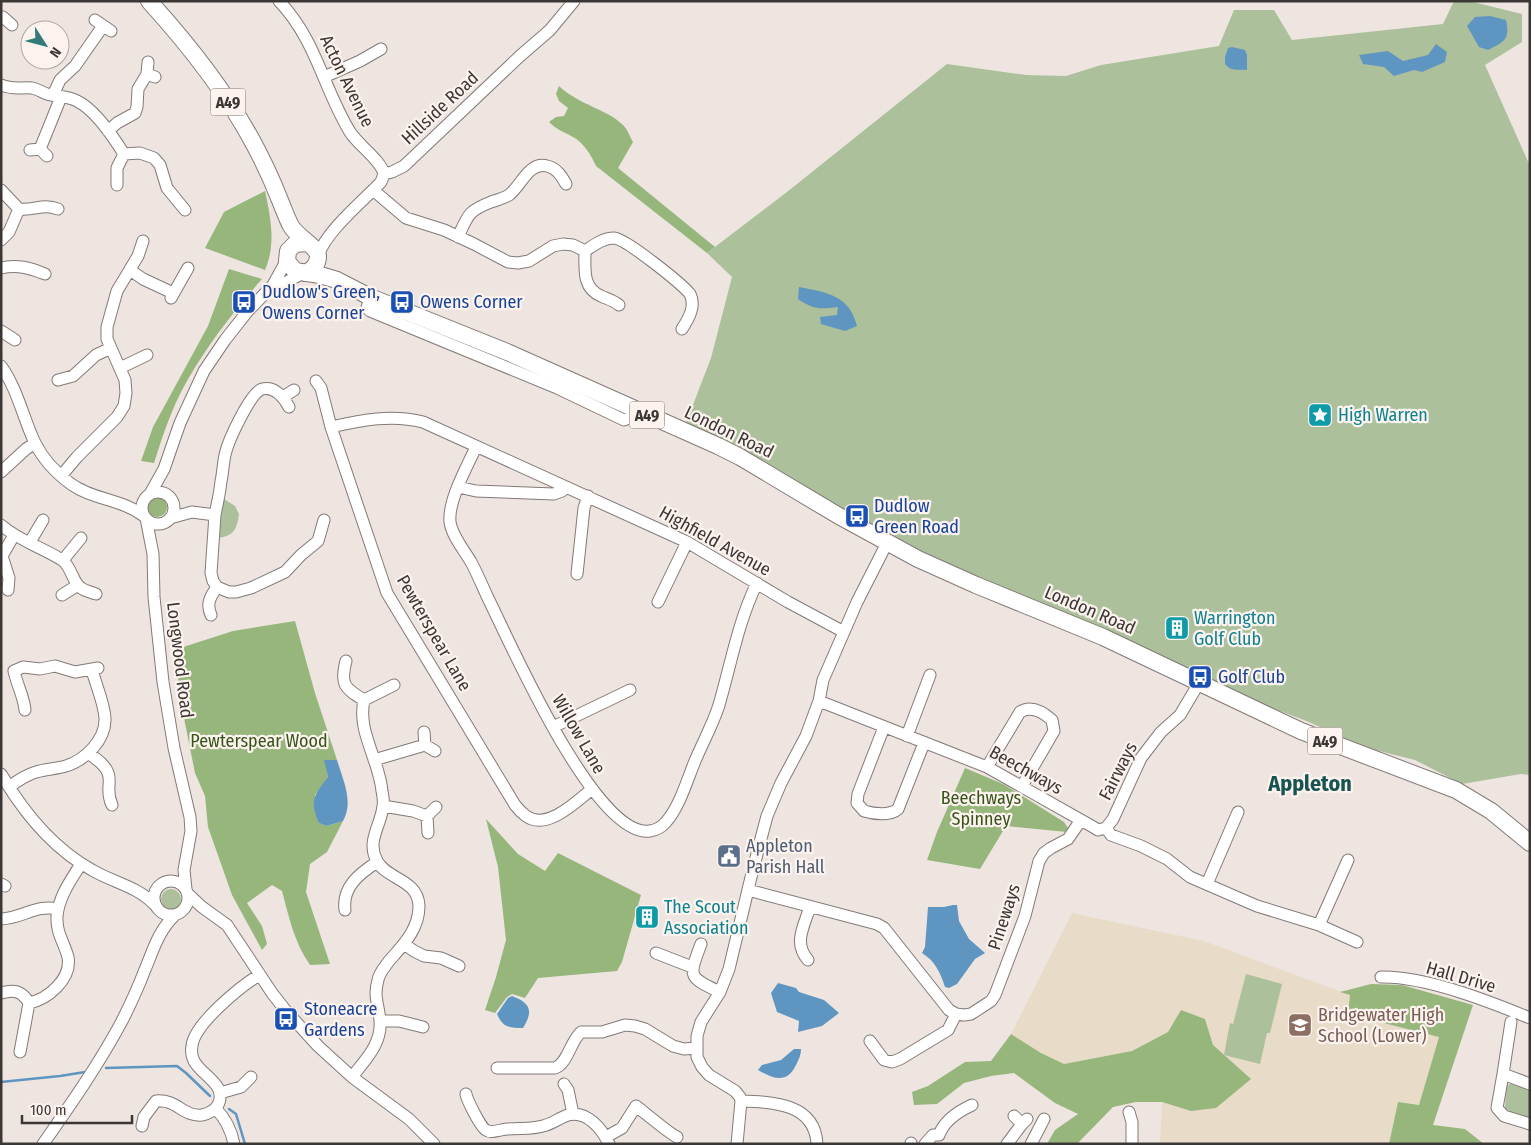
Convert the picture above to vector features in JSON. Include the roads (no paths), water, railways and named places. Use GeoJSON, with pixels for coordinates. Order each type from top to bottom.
{"type":"FeatureCollection","features":[{"type":"Feature","properties":{"kind":"highway","name":"London Road"},"geometry":{"type":"LineString","coordinates":[[149,1],[187,46],[234,112],[270,175],[286,216],[295,232],[313,250],[324,268],[337,280]]}},
{"type":"Feature","properties":{"kind":"highway","name":"London Road"},"geometry":{"type":"LineString","coordinates":[[286,216],[288,230],[287,256]]}},
{"type":"Feature","properties":{"kind":"highway"},"geometry":{"type":"LineString","coordinates":[[295,244],[313,250],[315,267],[304,273],[292,269],[287,256],[291,247],[295,244]]}},
{"type":"Feature","properties":{"kind":"highway","name":"London Road"},"geometry":{"type":"LineString","coordinates":[[304,273],[337,280],[370,297],[507,352],[740,457],[887,543],[962,578],[1103,637],[1301,731],[1456,790],[1491,811],[1530,844]]}},
{"type":"Feature","properties":{"kind":"street","name":"Acton Avenue"},"geometry":{"type":"LineString","coordinates":[[278,1],[301,28],[351,133],[379,164],[384,174]]}},
{"type":"Feature","properties":{"kind":"street","name":"Hillside Road"},"geometry":{"type":"LineString","coordinates":[[384,174],[404,166],[550,30],[574,1]]}},
{"type":"Feature","properties":{"kind":"street"},"geometry":{"type":"LineString","coordinates":[[39,152],[57,96],[60,80],[75,66],[103,26]]}},
{"type":"Feature","properties":{"kind":"street"},"geometry":{"type":"LineString","coordinates":[[324,77],[360,61],[381,49]]}},
{"type":"Feature","properties":{"kind":"street"},"geometry":{"type":"LineString","coordinates":[[108,131],[117,123],[135,113],[138,89],[150,71]]}},
{"type":"Feature","properties":{"kind":"street"},"geometry":{"type":"LineString","coordinates":[[1,84],[11,88],[35,89],[72,99],[82,104],[108,131],[124,154]]}},
{"type":"Feature","properties":{"kind":"street"},"geometry":{"type":"LineString","coordinates":[[124,154],[140,153],[154,158],[160,165],[167,188],[186,211]]}},
{"type":"Feature","properties":{"kind":"street"},"geometry":{"type":"LineString","coordinates":[[117,186],[116,173],[124,154]]}},
{"type":"Feature","properties":{"kind":"street"},"geometry":{"type":"LineString","coordinates":[[458,237],[470,212],[511,194],[534,168],[542,165],[551,167],[560,174],[567,186]]}},
{"type":"Feature","properties":{"kind":"street"},"geometry":{"type":"LineString","coordinates":[[313,250],[320,240],[330,235],[374,190],[381,182],[384,174]]}},
{"type":"Feature","properties":{"kind":"street"},"geometry":{"type":"LineString","coordinates":[[1,190],[19,209],[33,209],[45,205],[59,213]]}},
{"type":"Feature","properties":{"kind":"street"},"geometry":{"type":"LineString","coordinates":[[374,190],[406,218],[438,228],[483,248],[502,261],[513,263],[529,261],[552,246],[563,244],[573,245],[585,251]]}},
{"type":"Feature","properties":{"kind":"street"},"geometry":{"type":"LineString","coordinates":[[1,240],[9,232],[19,209]]}},
{"type":"Feature","properties":{"kind":"street"},"geometry":{"type":"LineString","coordinates":[[585,251],[601,241],[617,238],[631,246],[688,291],[693,302],[691,312],[681,330]]}},
{"type":"Feature","properties":{"kind":"street"},"geometry":{"type":"LineString","coordinates":[[61,476],[124,406],[125,380],[107,339],[106,327],[118,291],[138,256],[143,241]]}},
{"type":"Feature","properties":{"kind":"street"},"geometry":{"type":"LineString","coordinates":[[585,251],[586,281],[589,288],[620,306]]}},
{"type":"Feature","properties":{"kind":"street"},"geometry":{"type":"LineString","coordinates":[[145,517],[142,506],[143,501],[150,494],[167,460],[183,414],[204,371],[247,312],[265,295],[283,267],[287,256]]}},
{"type":"Feature","properties":{"kind":"street"},"geometry":{"type":"LineString","coordinates":[[1,268],[18,266],[45,274]]}},
{"type":"Feature","properties":{"kind":"street"},"geometry":{"type":"LineString","coordinates":[[130,270],[172,297],[188,268]]}},
{"type":"Feature","properties":{"kind":"street"},"geometry":{"type":"LineString","coordinates":[[265,295],[304,273]]}},
{"type":"Feature","properties":{"kind":"street"},"geometry":{"type":"LineString","coordinates":[[1,331],[15,340]]}},
{"type":"Feature","properties":{"kind":"street"},"geometry":{"type":"LineString","coordinates":[[57,380],[73,376],[96,355],[111,348]]}},
{"type":"Feature","properties":{"kind":"street"},"geometry":{"type":"LineString","coordinates":[[120,368],[147,355]]}},
{"type":"Feature","properties":{"kind":"street"},"geometry":{"type":"LineString","coordinates":[[1,366],[15,390],[35,443],[47,461],[61,476],[83,491],[113,500],[138,511],[157,524],[192,512]]}},
{"type":"Feature","properties":{"kind":"street","name":"Pewterspear Lane"},"geometry":{"type":"LineString","coordinates":[[316,381],[321,388],[331,427],[387,593],[515,805],[527,817],[544,821],[568,809],[592,789]]}},
{"type":"Feature","properties":{"kind":"street"},"geometry":{"type":"LineString","coordinates":[[294,390],[286,402],[270,389],[258,391],[237,423],[224,455],[215,515],[211,565],[213,581],[217,587],[229,592],[236,592],[251,588],[278,576],[285,572],[318,541],[325,525]]}},
{"type":"Feature","properties":{"kind":"street","name":"Highfield Avenue"},"geometry":{"type":"LineString","coordinates":[[331,427],[356,421],[400,417],[423,422],[688,542],[844,632]]}},
{"type":"Feature","properties":{"kind":"street"},"geometry":{"type":"LineString","coordinates":[[1,472],[35,443]]}},
{"type":"Feature","properties":{"kind":"street"},"geometry":{"type":"LineString","coordinates":[[476,447],[458,487],[476,491],[554,494],[566,487]]}},
{"type":"Feature","properties":{"kind":"street"},"geometry":{"type":"LineString","coordinates":[[167,460],[167,480],[174,510],[169,519]]}},
{"type":"Feature","properties":{"kind":"street","name":"Willow Lane"},"geometry":{"type":"LineString","coordinates":[[458,487],[450,515],[453,531],[472,564],[564,749],[592,789],[623,822],[639,831],[652,830],[662,826],[675,807],[715,715],[733,648],[750,597],[757,583]]}},
{"type":"Feature","properties":{"kind":"street"},"geometry":{"type":"LineString","coordinates":[[113,500],[128,499],[160,492],[165,493],[172,500],[192,512],[215,515]]}},
{"type":"Feature","properties":{"kind":"street"},"geometry":{"type":"LineString","coordinates":[[577,574],[584,508],[588,496]]}},
{"type":"Feature","properties":{"kind":"street","name":"Longwood Road"},"geometry":{"type":"LineString","coordinates":[[145,517],[153,554],[154,597],[163,682],[174,748],[190,817],[190,837],[184,875],[186,891]]}},
{"type":"Feature","properties":{"kind":"street"},"geometry":{"type":"LineString","coordinates":[[30,542],[46,519]]}},
{"type":"Feature","properties":{"kind":"street","name":"Longwood Road"},"geometry":{"type":"LineString","coordinates":[[153,554],[158,537],[169,519]]}},
{"type":"Feature","properties":{"kind":"street"},"geometry":{"type":"LineString","coordinates":[[1,525],[14,535],[63,560],[70,568],[78,585],[96,594]]}},
{"type":"Feature","properties":{"kind":"street"},"geometry":{"type":"LineString","coordinates":[[9,590],[9,578],[2,556],[14,535]]}},
{"type":"Feature","properties":{"kind":"street"},"geometry":{"type":"LineString","coordinates":[[63,560],[81,538]]}},
{"type":"Feature","properties":{"kind":"street"},"geometry":{"type":"LineString","coordinates":[[658,602],[688,542]]}},
{"type":"Feature","properties":{"kind":"street"},"geometry":{"type":"LineString","coordinates":[[736,1144],[740,1096],[709,1075],[702,1067],[697,1057],[697,1036],[701,1022],[720,992],[735,950],[767,816],[806,736],[819,701],[823,680],[844,632],[887,543]]}},
{"type":"Feature","properties":{"kind":"street"},"geometry":{"type":"LineString","coordinates":[[62,595],[78,585]]}},
{"type":"Feature","properties":{"kind":"street"},"geometry":{"type":"LineString","coordinates":[[211,615],[208,609],[209,602],[217,587]]}},
{"type":"Feature","properties":{"kind":"street"},"geometry":{"type":"LineString","coordinates":[[346,661],[342,675],[343,682],[348,689],[364,700]]}},
{"type":"Feature","properties":{"kind":"street"},"geometry":{"type":"LineString","coordinates":[[9,787],[37,771],[70,764],[88,753],[101,736],[105,720],[96,669],[75,672],[55,666],[40,669],[23,666],[9,669],[23,697],[24,711]]}},
{"type":"Feature","properties":{"kind":"street"},"geometry":{"type":"LineString","coordinates":[[907,736],[930,675]]}},
{"type":"Feature","properties":{"kind":"street","name":"Fairways"},"geometry":{"type":"LineString","coordinates":[[1106,828],[1113,819],[1141,758],[1161,732],[1180,715],[1199,682]]}},
{"type":"Feature","properties":{"kind":"street"},"geometry":{"type":"LineString","coordinates":[[364,700],[394,685]]}},
{"type":"Feature","properties":{"kind":"street"},"geometry":{"type":"LineString","coordinates":[[553,727],[630,689]]}},
{"type":"Feature","properties":{"kind":"street"},"geometry":{"type":"LineString","coordinates":[[352,1077],[375,1046],[380,1021],[375,992],[378,977],[415,927],[418,909],[417,896],[412,888],[386,872],[377,862],[374,854],[373,838],[383,806],[381,780],[364,728],[362,710],[364,700]]}},
{"type":"Feature","properties":{"kind":"street","name":"Beechways"},"geometry":{"type":"LineString","coordinates":[[819,701],[987,767],[1098,830],[1106,828],[1111,835],[1141,846],[1167,859],[1190,877],[1274,912],[1319,925],[1358,941]]}},
{"type":"Feature","properties":{"kind":"street"},"geometry":{"type":"LineString","coordinates":[[987,767],[1020,712],[1031,709],[1040,711],[1052,720],[1054,731],[1022,786]]}},
{"type":"Feature","properties":{"kind":"street"},"geometry":{"type":"LineString","coordinates":[[884,728],[858,794],[857,803],[864,811],[888,813],[898,809],[924,743]]}},
{"type":"Feature","properties":{"kind":"street"},"geometry":{"type":"LineString","coordinates":[[374,760],[430,748],[424,732]]}},
{"type":"Feature","properties":{"kind":"street"},"geometry":{"type":"LineString","coordinates":[[88,753],[108,772],[108,793],[113,806]]}},
{"type":"Feature","properties":{"kind":"street"},"geometry":{"type":"LineString","coordinates":[[1,774],[22,807],[43,833],[81,864],[104,877],[129,886],[148,898],[161,913],[166,915],[210,913]]}},
{"type":"Feature","properties":{"kind":"street"},"geometry":{"type":"LineString","coordinates":[[383,806],[413,811],[427,816]]}},
{"type":"Feature","properties":{"kind":"street"},"geometry":{"type":"LineString","coordinates":[[428,833],[427,816],[436,807]]}},
{"type":"Feature","properties":{"kind":"street"},"geometry":{"type":"LineString","coordinates":[[1207,884],[1239,812]]}},
{"type":"Feature","properties":{"kind":"street","name":"Pineways"},"geometry":{"type":"LineString","coordinates":[[956,1014],[971,1014],[986,1006],[995,995],[1025,916],[1039,861],[1051,848],[1068,839],[1081,820]]}},
{"type":"Feature","properties":{"kind":"street","name":"Longwood Road"},"geometry":{"type":"LineString","coordinates":[[165,882],[176,872],[186,858]]}},
{"type":"Feature","properties":{"kind":"street"},"geometry":{"type":"LineString","coordinates":[[1319,925],[1348,860]]}},
{"type":"Feature","properties":{"kind":"street"},"geometry":{"type":"LineString","coordinates":[[347,913],[344,899],[350,884],[377,862]]}},
{"type":"Feature","properties":{"kind":"street"},"geometry":{"type":"LineString","coordinates":[[29,1003],[41,1000],[52,991],[63,979],[67,969],[67,955],[58,932],[58,909],[65,890],[81,864]]}},
{"type":"Feature","properties":{"kind":"street"},"geometry":{"type":"LineString","coordinates":[[156,940],[157,920],[154,895],[156,889],[165,882]]}},
{"type":"Feature","properties":{"kind":"street"},"geometry":{"type":"LineString","coordinates":[[129,886],[178,882],[193,900],[227,925],[259,975],[302,1029],[352,1077],[409,1119],[434,1144]]}},
{"type":"Feature","properties":{"kind":"street"},"geometry":{"type":"LineString","coordinates":[[748,890],[877,924],[884,928],[942,1004],[956,1014],[948,1030],[900,1060],[892,1062],[884,1060],[870,1041]]}},
{"type":"Feature","properties":{"kind":"street"},"geometry":{"type":"LineString","coordinates":[[43,1144],[80,1090],[123,1020],[156,940],[165,926],[186,907],[188,902],[186,891]]}},
{"type":"Feature","properties":{"kind":"street"},"geometry":{"type":"LineString","coordinates":[[808,960],[800,947],[800,939],[810,907]]}},
{"type":"Feature","properties":{"kind":"street"},"geometry":{"type":"LineString","coordinates":[[1,919],[17,917],[40,908],[58,909]]}},
{"type":"Feature","properties":{"kind":"street"},"geometry":{"type":"LineString","coordinates":[[404,944],[424,956],[441,958],[459,965]]}},
{"type":"Feature","properties":{"kind":"street"},"geometry":{"type":"LineString","coordinates":[[701,944],[692,967],[693,976],[699,982],[720,992]]}},
{"type":"Feature","properties":{"kind":"street"},"geometry":{"type":"LineString","coordinates":[[656,953],[692,967]]}},
{"type":"Feature","properties":{"kind":"street"},"geometry":{"type":"LineString","coordinates":[[142,1126],[144,1117],[156,1101],[164,1100],[189,1114],[204,1115],[216,1109],[220,1101],[220,1093],[217,1085],[200,1070],[194,1060],[192,1044],[201,1025],[235,993],[259,975]]}},
{"type":"Feature","properties":{"kind":"street","name":"Hall Drive"},"geometry":{"type":"LineString","coordinates":[[1381,977],[1396,977],[1453,990],[1530,1018]]}},
{"type":"Feature","properties":{"kind":"street"},"geometry":{"type":"LineString","coordinates":[[1,993],[12,990],[17,991],[29,1003],[29,1011],[19,1053]]}},
{"type":"Feature","properties":{"kind":"street"},"geometry":{"type":"LineString","coordinates":[[380,1021],[399,1021],[425,1030]]}},
{"type":"Feature","properties":{"kind":"street"},"geometry":{"type":"LineString","coordinates":[[1512,1022],[1497,1108],[1504,1116],[1530,1124]]}},
{"type":"Feature","properties":{"kind":"street"},"geometry":{"type":"LineString","coordinates":[[497,1068],[556,1068],[561,1066],[579,1029],[602,1032],[625,1025],[635,1026],[645,1029],[673,1046],[696,1048]]}},
{"type":"Feature","properties":{"kind":"street"},"geometry":{"type":"LineString","coordinates":[[1503,1074],[1530,1084]]}},
{"type":"Feature","properties":{"kind":"street"},"geometry":{"type":"LineString","coordinates":[[220,1093],[241,1087],[251,1077]]}},
{"type":"Feature","properties":{"kind":"street"},"geometry":{"type":"LineString","coordinates":[[564,1084],[568,1090],[574,1114]]}},
{"type":"Feature","properties":{"kind":"street"},"geometry":{"type":"LineString","coordinates":[[466,1094],[467,1100],[476,1113],[480,1125],[484,1130],[490,1132],[503,1129],[542,1127],[574,1114],[597,1125],[608,1141],[622,1128],[634,1105],[672,1135],[678,1137]]}},
{"type":"Feature","properties":{"kind":"street"},"geometry":{"type":"LineString","coordinates":[[741,1100],[770,1102],[797,1110],[812,1124],[817,1144]]}},
{"type":"Feature","properties":{"kind":"street"},"geometry":{"type":"LineString","coordinates":[[925,1144],[933,1135],[943,1139],[945,1123],[973,1100]]}},
{"type":"Feature","properties":{"kind":"street"},"geometry":{"type":"LineString","coordinates":[[216,1109],[224,1117],[234,1144]]}},
{"type":"Feature","properties":{"kind":"street"},"geometry":{"type":"LineString","coordinates":[[1129,1112],[1132,1122],[1132,1144]]}},
{"type":"Feature","properties":{"kind":"street"},"geometry":{"type":"LineString","coordinates":[[1007,1144],[1021,1120]]}},
{"type":"Feature","properties":{"kind":"street"},"geometry":{"type":"LineString","coordinates":[[1031,1144],[1044,1120]]}},
{"type":"Feature","properties":{"kind":"water"},"geometry":{"type":"Polygon","coordinates":[[[1490,16],[1506,20],[1507,36],[1502,42],[1488,50],[1479,47],[1467,26],[1475,17],[1490,16]]]}},
{"type":"Feature","properties":{"kind":"water"},"geometry":{"type":"Polygon","coordinates":[[[1436,44],[1447,52],[1445,62],[1422,72],[1414,70],[1394,76],[1384,67],[1363,64],[1359,55],[1388,51],[1403,61],[1428,55],[1436,44]]]}},
{"type":"Feature","properties":{"kind":"water"},"geometry":{"type":"Polygon","coordinates":[[[1228,48],[1245,50],[1247,70],[1232,69],[1225,64],[1228,48]]]}},
{"type":"Feature","properties":{"kind":"water"},"geometry":{"type":"Polygon","coordinates":[[[799,287],[836,297],[849,308],[857,326],[845,331],[821,324],[820,317],[837,315],[838,307],[822,308],[808,305],[798,299],[799,287]]]}},
{"type":"Feature","properties":{"kind":"water"},"geometry":{"type":"Polygon","coordinates":[[[324,760],[337,760],[348,799],[348,806],[343,821],[326,826],[319,823],[314,809],[314,798],[328,777],[324,760]]]}},
{"type":"Feature","properties":{"kind":"water"},"geometry":{"type":"Polygon","coordinates":[[[957,905],[959,921],[969,939],[985,953],[975,959],[957,984],[949,988],[945,987],[934,963],[922,953],[925,947],[928,907],[957,905]]]}},
{"type":"Feature","properties":{"kind":"water"},"geometry":{"type":"Polygon","coordinates":[[[778,983],[796,988],[799,992],[824,1000],[839,1013],[822,1026],[798,1032],[799,1021],[777,1012],[771,993],[778,983]]]}},
{"type":"Feature","properties":{"kind":"water"},"geometry":{"type":"Polygon","coordinates":[[[512,996],[523,1001],[528,1008],[528,1016],[523,1028],[504,1025],[497,1014],[508,998],[512,996]]]}},
{"type":"Feature","properties":{"kind":"water"},"geometry":{"type":"Polygon","coordinates":[[[794,1049],[801,1049],[801,1053],[789,1075],[780,1078],[769,1076],[758,1070],[762,1065],[781,1060],[794,1049]]]}},
{"type":"Feature","properties":{"kind":"waterway"},"geometry":{"type":"LineString","coordinates":[[106,1068],[177,1066],[210,1096]]}},
{"type":"Feature","properties":{"kind":"waterway"},"geometry":{"type":"LineString","coordinates":[[1,1082],[85,1072]]}},
{"type":"Feature","properties":{"kind":"waterway"},"geometry":{"type":"LineString","coordinates":[[229,1109],[236,1114],[245,1144]]}},
{"type":"Feature","properties":{"kind":"place","name":"Dudlow's Green, Owens Corner"},"geometry":{"type":"Point","coordinates":[244,302]}},
{"type":"Feature","properties":{"kind":"place","name":"Owens Corner"},"geometry":{"type":"Point","coordinates":[402,302]}},
{"type":"Feature","properties":{"kind":"place","name":"High Warren"},"geometry":{"type":"Point","coordinates":[1320,415]}},
{"type":"Feature","properties":{"kind":"place","name":"Dudlow Green Road"},"geometry":{"type":"Point","coordinates":[857,516]}},
{"type":"Feature","properties":{"kind":"place","name":"Warrington Golf Club"},"geometry":{"type":"Point","coordinates":[1177,628]}},
{"type":"Feature","properties":{"kind":"place","name":"Golf Club"},"geometry":{"type":"Point","coordinates":[1200,677]}},
{"type":"Feature","properties":{"kind":"place","name":"Appleton Parish Hall"},"geometry":{"type":"Point","coordinates":[729,856]}},
{"type":"Feature","properties":{"kind":"place","name":"The Scout Association"},"geometry":{"type":"Point","coordinates":[647,917]}},
{"type":"Feature","properties":{"kind":"place","name":"Stoneacre Gardens"},"geometry":{"type":"Point","coordinates":[286,1019]}},
{"type":"Feature","properties":{"kind":"place","name":"Bridgewater High School (Lower)"},"geometry":{"type":"Point","coordinates":[1300,1025]}},
{"type":"Feature","properties":{"kind":"district","name":"Appleton"},"geometry":{"type":"Point","coordinates":[1310,783]}},
{"type":"Feature","properties":{"kind":"park label","name":"Pewterspear Wood"},"geometry":{"type":"Point","coordinates":[259,741]}},
{"type":"Feature","properties":{"kind":"park label","name":"Beechways Spinney"},"geometry":{"type":"Point","coordinates":[981,808]}}]}
